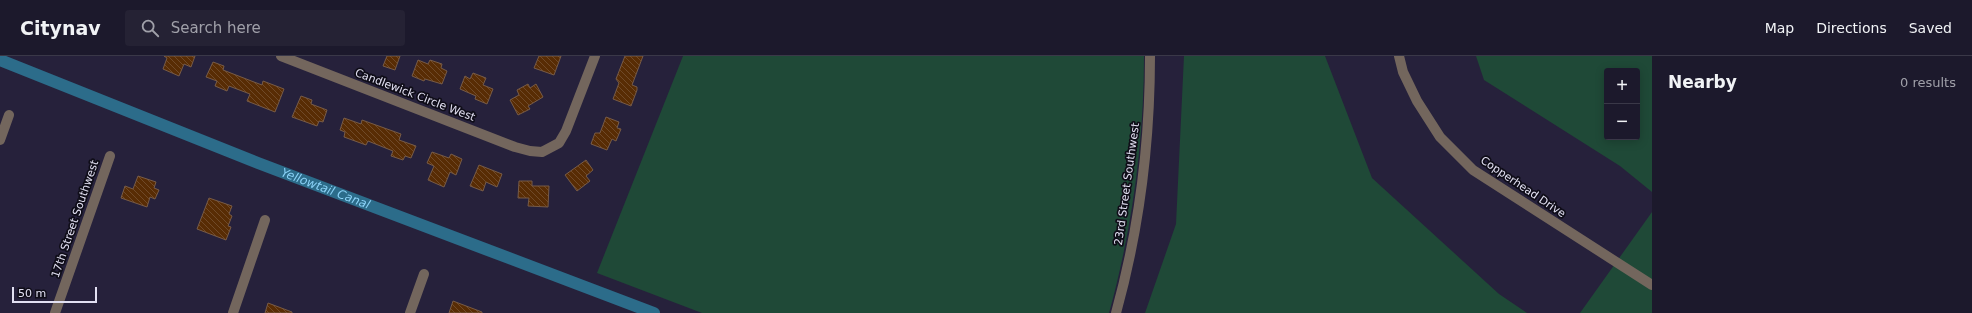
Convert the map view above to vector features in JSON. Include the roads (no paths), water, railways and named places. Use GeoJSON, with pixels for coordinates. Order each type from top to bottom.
{"type":"FeatureCollection","features":[{"type":"Feature","properties":{"kind":"street","name":"Candlewick Circle West"},"geometry":{"type":"LineString","coordinates":[[281,56],[515,147],[530,151],[542,152],[558,143],[566,131],[595,56]]}},
{"type":"Feature","properties":{"kind":"street","name":"23rd Street Southwest"},"geometry":{"type":"LineString","coordinates":[[1116,313],[1135,226],[1142,179],[1148,114],[1150,56]]}},
{"type":"Feature","properties":{"kind":"street","name":"Copperhead Drive"},"geometry":{"type":"LineString","coordinates":[[1399,56],[1402,72],[1417,102],[1440,137],[1473,170],[1652,285]]}},
{"type":"Feature","properties":{"kind":"street"},"geometry":{"type":"LineString","coordinates":[[0,140],[9,115]]}},
{"type":"Feature","properties":{"kind":"street","name":"17th Street Southwest"},"geometry":{"type":"LineString","coordinates":[[55,313],[110,156]]}},
{"type":"Feature","properties":{"kind":"street"},"geometry":{"type":"LineString","coordinates":[[233,313],[265,220]]}},
{"type":"Feature","properties":{"kind":"street"},"geometry":{"type":"LineString","coordinates":[[410,313],[424,274]]}},
{"type":"Feature","properties":{"kind":"waterway","name":"Yellowtail Canal"},"geometry":{"type":"LineString","coordinates":[[0,60],[258,163],[654,313]]}}]}
